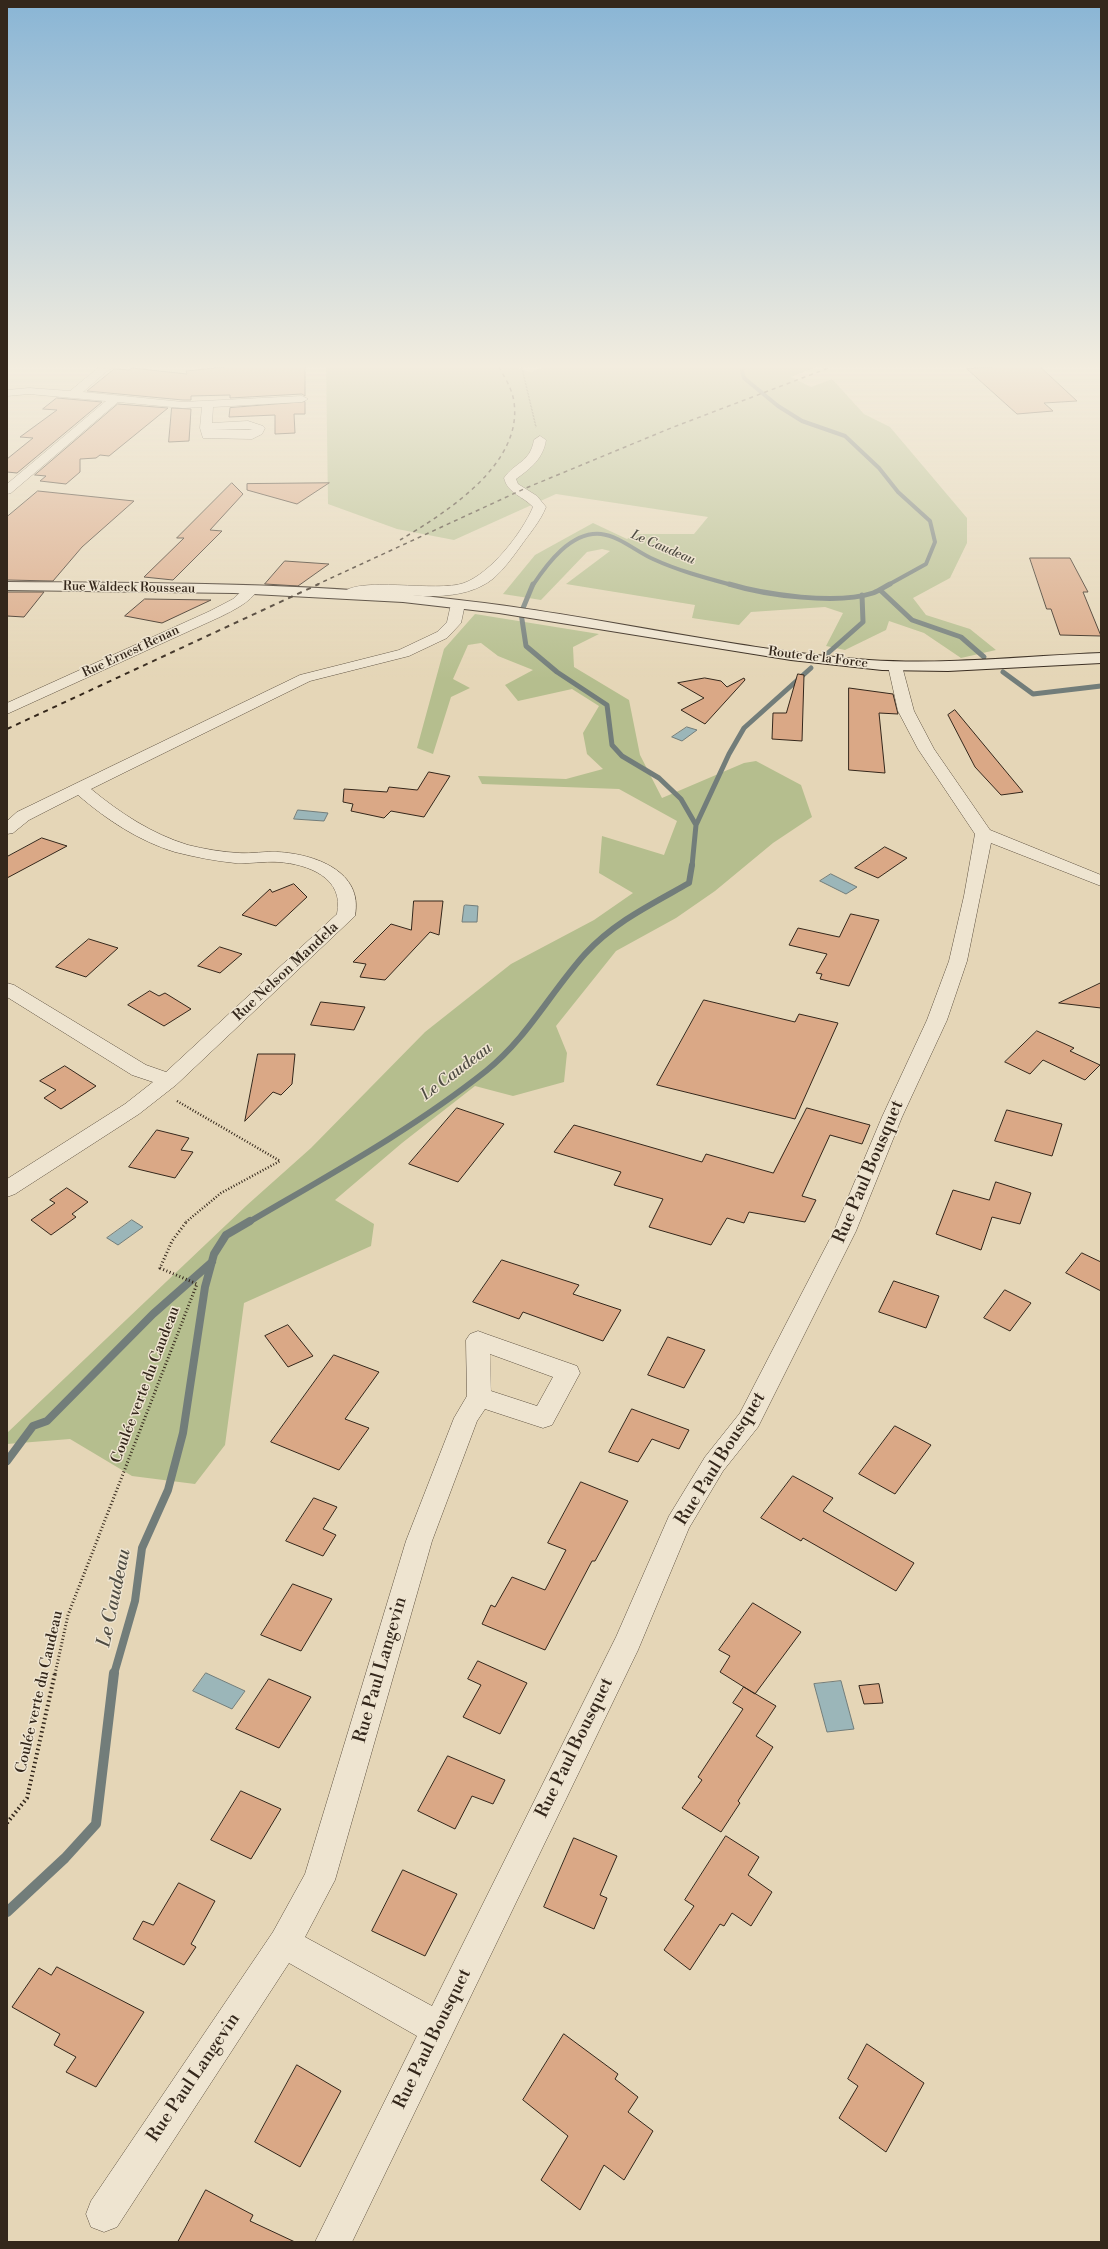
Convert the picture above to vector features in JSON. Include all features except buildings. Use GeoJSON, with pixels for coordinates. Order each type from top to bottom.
{"type":"FeatureCollection","features":[{"type":"Feature","properties":{"kind":"street"},"geometry":{"type":"LineString","coordinates":[[7,490],[32,469]]}},
{"type":"Feature","properties":{"kind":"street"},"geometry":{"type":"LineString","coordinates":[[349,594],[354,590],[372,588],[440,591],[468,587],[488,576],[535,518],[540,507],[533,499],[512,486],[510,478],[521,469]]}},
{"type":"Feature","properties":{"kind":"street","name":"Rue Waldeck Rousseau"},"geometry":{"type":"LineString","coordinates":[[7,586],[252,590],[349,594]]}},
{"type":"Feature","properties":{"kind":"street","name":"Rue Ernest Renan"},"geometry":{"type":"LineString","coordinates":[[7,709],[215,614],[238,602],[252,590]]}},
{"type":"Feature","properties":{"kind":"street","name":"Route de la Force"},"geometry":{"type":"LineString","coordinates":[[349,594],[458,604],[537,614],[701,643],[827,660],[896,666],[946,667],[1101,658]]}},
{"type":"Feature","properties":{"kind":"street"},"geometry":{"type":"LineString","coordinates":[[7,829],[24,816],[305,678],[404,653],[442,635],[454,623],[458,604]]}},
{"type":"Feature","properties":{"kind":"street"},"geometry":{"type":"LineString","coordinates":[[896,666],[906,711],[926,749],[984,834],[1101,881]]}},
{"type":"Feature","properties":{"kind":"street","name":"Rue Nelson Mandela"},"geometry":{"type":"LineString","coordinates":[[7,1189],[132,1109],[163,1085],[346,916],[348,899],[343,888],[333,876],[315,864],[281,856],[238,858],[200,852],[163,842],[104,809],[80,788]]}},
{"type":"Feature","properties":{"kind":"street","name":"Rue Paul Bousquet"},"geometry":{"type":"LineString","coordinates":[[333,2242],[438,2031],[628,1641],[678,1524],[714,1464],[749,1420],[845,1231],[892,1117],[937,1020],[958,961],[973,896],[984,834]]}},
{"type":"Feature","properties":{"kind":"street"},"geometry":{"type":"LineString","coordinates":[[7,989],[163,1085]]}},
{"type":"Feature","properties":{"kind":"street","name":"Rue Paul Langevin"},"geometry":{"type":"LineString","coordinates":[[104,2214],[284,1943],[319,1880],[418,1541],[466,1418],[479,1397]]}},
{"type":"Feature","properties":{"kind":"street"},"geometry":{"type":"LineString","coordinates":[[284,1943],[422,2019],[438,2031]]}},
{"type":"Feature","properties":{"kind":"path","name":"Coulée verte du Caudeau"},"geometry":{"type":"LineString","coordinates":[[7,1823],[27,1798],[68,1615],[198,1284],[160,1268],[178,1232],[200,1208],[280,1161],[163,1085]]}},
{"type":"Feature","properties":{"kind":"green space"},"geometry":{"type":"Polygon","coordinates":[[[327,469],[925,469],[967,518],[967,543],[950,578],[913,598],[926,615],[970,629],[996,650],[961,658],[924,633],[889,621],[886,630],[845,650],[826,646],[843,613],[825,607],[751,612],[739,625],[692,618],[695,605],[566,584],[610,551],[602,549],[587,552],[541,600],[503,594],[535,555],[593,523],[627,539],[634,534],[694,534],[708,517],[556,494],[454,540],[397,529],[328,504],[327,469]]]}},
{"type":"Feature","properties":{"kind":"green space"},"geometry":{"type":"Polygon","coordinates":[[[475,614],[599,634],[573,647],[574,667],[629,700],[640,755],[662,798],[744,763],[756,761],[801,785],[812,817],[773,843],[715,891],[676,918],[616,951],[556,1026],[567,1053],[564,1082],[513,1096],[475,1086],[402,1143],[335,1200],[374,1224],[371,1246],[244,1303],[225,1445],[195,1484],[132,1476],[70,1439],[7,1444],[7,1433],[246,1206],[311,1148],[425,1032],[511,964],[594,920],[633,893],[599,873],[602,836],[664,855],[677,821],[619,789],[482,784],[478,776],[566,779],[603,769],[587,754],[583,733],[599,706],[572,689],[518,701],[505,685],[533,670],[498,656],[481,643],[468,645],[453,679],[470,688],[451,697],[433,754],[417,748],[444,649],[475,614]]]}},
{"type":"Feature","properties":{"kind":"water"},"geometry":{"type":"Polygon","coordinates":[[[687,727],[697,730],[682,741],[672,737],[687,727]]]}},
{"type":"Feature","properties":{"kind":"water"},"geometry":{"type":"Polygon","coordinates":[[[298,810],[328,813],[324,821],[294,819],[298,810]]]}},
{"type":"Feature","properties":{"kind":"water"},"geometry":{"type":"Polygon","coordinates":[[[831,874],[857,887],[846,894],[820,881],[831,874]]]}},
{"type":"Feature","properties":{"kind":"water"},"geometry":{"type":"Polygon","coordinates":[[[464,906],[478,906],[477,922],[462,922],[464,906]]]}},
{"type":"Feature","properties":{"kind":"water"},"geometry":{"type":"Polygon","coordinates":[[[132,1220],[143,1227],[118,1245],[107,1238],[132,1220]]]}},
{"type":"Feature","properties":{"kind":"water"},"geometry":{"type":"Polygon","coordinates":[[[206,1673],[245,1691],[232,1709],[193,1691],[206,1673]]]}},
{"type":"Feature","properties":{"kind":"water"},"geometry":{"type":"Polygon","coordinates":[[[841,1681],[854,1729],[827,1732],[814,1684],[841,1681]]]}},
{"type":"Feature","properties":{"kind":"waterway","name":"Le Caudeau"},"geometry":{"type":"LineString","coordinates":[[880,469],[898,492],[930,521],[935,542],[926,564],[888,585]]}},
{"type":"Feature","properties":{"kind":"waterway","name":"Le Caudeau"},"geometry":{"type":"LineString","coordinates":[[533,585],[545,568],[561,550],[570,543],[590,534],[608,535],[663,563],[692,574],[732,585]]}},
{"type":"Feature","properties":{"kind":"waterway","name":"Le Caudeau"},"geometry":{"type":"LineString","coordinates":[[533,584],[521,613],[526,646],[557,672],[607,705],[612,745],[622,756],[659,778],[681,799],[696,825]]}},
{"type":"Feature","properties":{"kind":"waterway","name":"Le Caudeau"},"geometry":{"type":"LineString","coordinates":[[729,584],[762,592],[801,597],[840,598],[862,596]]}},
{"type":"Feature","properties":{"kind":"waterway","name":"Le Caudeau"},"geometry":{"type":"LineString","coordinates":[[862,596],[875,592],[890,584]]}},
{"type":"Feature","properties":{"kind":"waterway"},"geometry":{"type":"LineString","coordinates":[[880,590],[912,620],[961,637],[984,657]]}},
{"type":"Feature","properties":{"kind":"waterway","name":"Le Caudeau"},"geometry":{"type":"LineString","coordinates":[[828,653],[863,622],[862,596]]}},
{"type":"Feature","properties":{"kind":"waterway","name":"Le Caudeau"},"geometry":{"type":"LineString","coordinates":[[696,825],[729,754],[744,728],[811,668]]}},
{"type":"Feature","properties":{"kind":"waterway"},"geometry":{"type":"LineString","coordinates":[[1003,672],[1033,694],[1101,686]]}},
{"type":"Feature","properties":{"kind":"waterway","name":"Le Caudeau"},"geometry":{"type":"LineString","coordinates":[[692,866],[696,825]]}},
{"type":"Feature","properties":{"kind":"waterway","name":"Le Caudeau"},"geometry":{"type":"LineString","coordinates":[[249,1222],[400,1132],[486,1071],[501,1058],[527,1029],[585,954],[608,932],[634,914],[689,883],[692,865]]}},
{"type":"Feature","properties":{"kind":"waterway","name":"Le Caudeau"},"geometry":{"type":"LineString","coordinates":[[212,1262],[214,1254],[226,1235],[250,1221]]}},
{"type":"Feature","properties":{"kind":"waterway","name":"Le Caudeau"},"geometry":{"type":"LineString","coordinates":[[7,1461],[33,1426],[47,1421],[153,1314],[212,1262]]}},
{"type":"Feature","properties":{"kind":"waterway","name":"Le Caudeau"},"geometry":{"type":"LineString","coordinates":[[114,1674],[135,1601],[142,1548],[168,1490],[183,1433],[205,1287],[212,1262]]}},
{"type":"Feature","properties":{"kind":"waterway","name":"Le Caudeau"},"geometry":{"type":"LineString","coordinates":[[7,1912],[65,1858],[96,1824],[114,1673]]}},
{"type":"Feature","properties":{"kind":"railway"},"geometry":{"type":"LineString","coordinates":[[400,540],[438,516],[458,501],[491,469]]}},
{"type":"Feature","properties":{"kind":"railway"},"geometry":{"type":"LineString","coordinates":[[316,585],[526,488],[572,469]]}},
{"type":"Feature","properties":{"kind":"railway"},"geometry":{"type":"LineString","coordinates":[[7,729],[319,584]]}}]}
